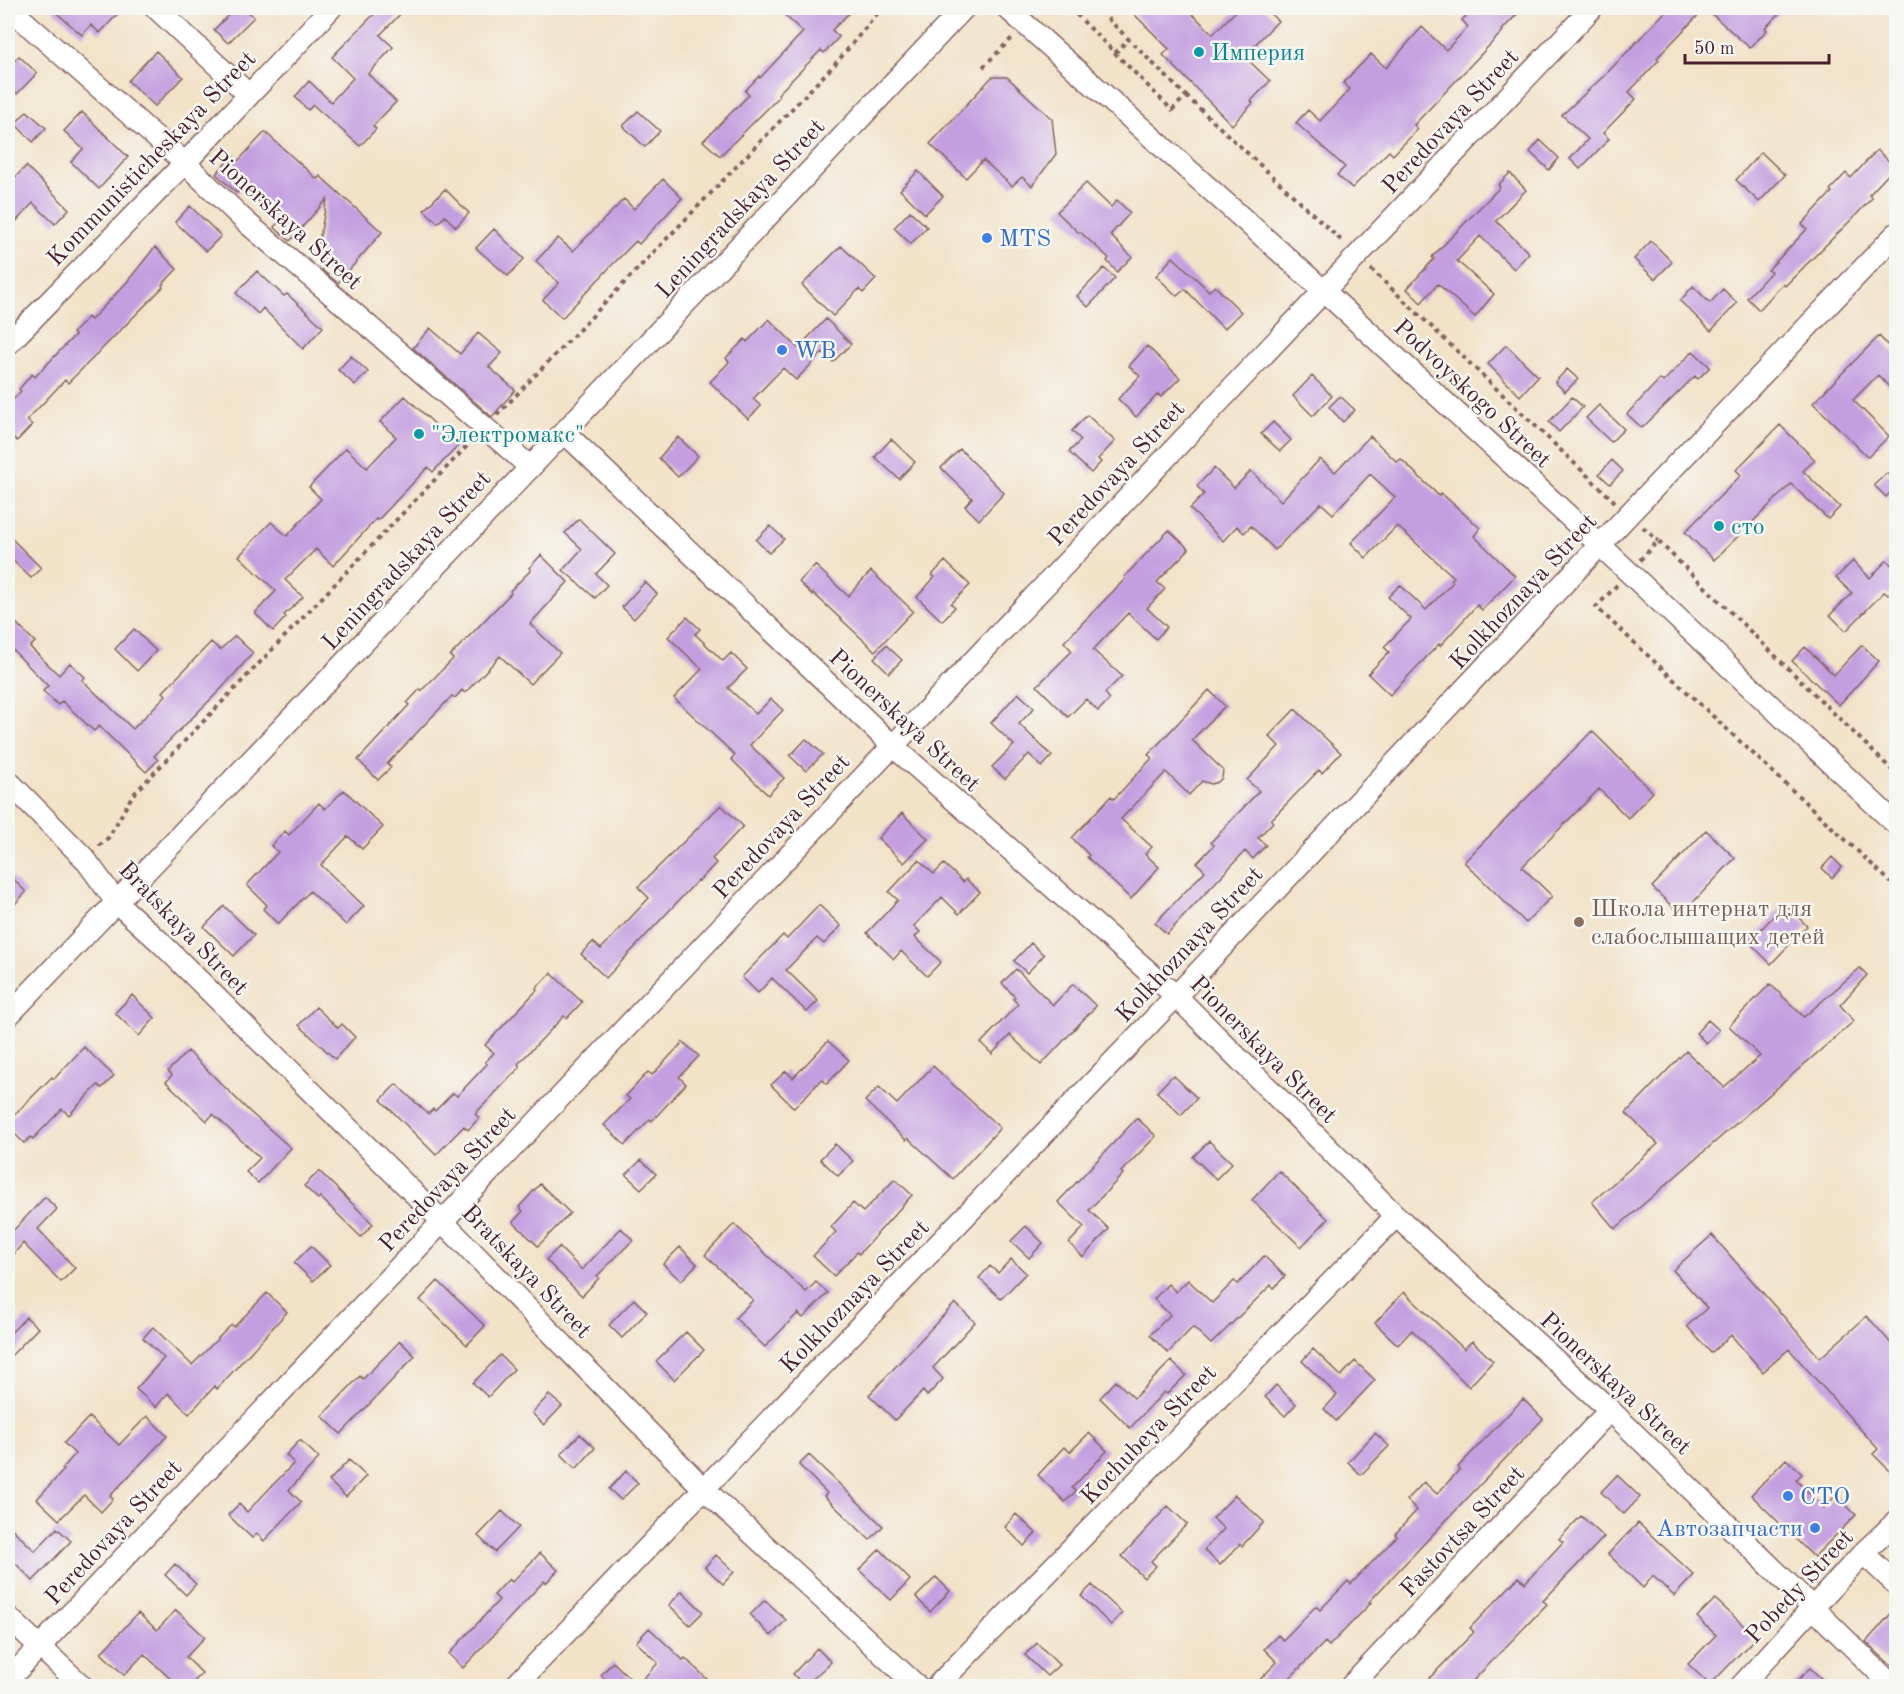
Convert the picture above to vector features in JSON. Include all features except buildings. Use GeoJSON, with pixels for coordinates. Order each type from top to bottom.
{"type":"FeatureCollection","features":[{"type":"Feature","properties":{"kind":"street","name":"Pionerskaya Street"},"geometry":{"type":"LineString","coordinates":[[9,8],[185,163],[247,223],[530,467]]}},
{"type":"Feature","properties":{"kind":"street"},"geometry":{"type":"LineString","coordinates":[[156,8],[249,95]]}},
{"type":"Feature","properties":{"kind":"street","name":"Kommunisticheskaya Street"},"geometry":{"type":"LineString","coordinates":[[8,344],[185,163],[331,8]]}},
{"type":"Feature","properties":{"kind":"street","name":"Leningradskaya Street"},"geometry":{"type":"LineString","coordinates":[[8,1016],[964,8]]}},
{"type":"Feature","properties":{"kind":"street","name":"Podvoyskogo Street"},"geometry":{"type":"LineString","coordinates":[[1007,8],[1324,291],[1601,546],[1896,824]]}},
{"type":"Feature","properties":{"kind":"street","name":"Peredovaya Street"},"geometry":{"type":"LineString","coordinates":[[8,1680],[1592,8]]}},
{"type":"Feature","properties":{"kind":"street","name":"Kolkhoznaya Street"},"geometry":{"type":"LineString","coordinates":[[515,1686],[1176,996],[1896,234]]}},
{"type":"Feature","properties":{"kind":"street","name":"Pionerskaya Street"},"geometry":{"type":"LineString","coordinates":[[564,432],[893,746],[1176,996],[1396,1216],[1610,1410],[1893,1686]]}},
{"type":"Feature","properties":{"kind":"street","name":"Bratskaya Street"},"geometry":{"type":"LineString","coordinates":[[8,781],[85,859],[117,903],[159,941],[442,1221],[705,1489],[917,1686]]}},
{"type":"Feature","properties":{"kind":"street","name":"Kochubeya Street"},"geometry":{"type":"LineString","coordinates":[[937,1686],[1396,1216]]}},
{"type":"Feature","properties":{"kind":"street","name":"Fastovtsa Street"},"geometry":{"type":"LineString","coordinates":[[1351,1686],[1610,1410]]}},
{"type":"Feature","properties":{"kind":"street","name":"Pobedy Street"},"geometry":{"type":"LineString","coordinates":[[1741,1686],[1863,1553],[1896,1522]]}},
{"type":"Feature","properties":{"kind":"street"},"geometry":{"type":"LineString","coordinates":[[1863,1553],[1896,1584]]}},
{"type":"Feature","properties":{"kind":"street"},"geometry":{"type":"LineString","coordinates":[[8,1617],[82,1686]]}},
{"type":"Feature","properties":{"kind":"path"},"geometry":{"type":"LineString","coordinates":[[1070,8],[1172,110],[1186,96]]}},
{"type":"Feature","properties":{"kind":"path"},"geometry":{"type":"LineString","coordinates":[[1097,8],[1186,96],[1358,255],[1590,480],[1658,541]]}},
{"type":"Feature","properties":{"kind":"path"},"geometry":{"type":"LineString","coordinates":[[1115,53],[1129,39]]}},
{"type":"Feature","properties":{"kind":"place","name":"Империя"},"geometry":{"type":"Point","coordinates":[1199,52]}},
{"type":"Feature","properties":{"kind":"place","name":"MTS"},"geometry":{"type":"Point","coordinates":[987,238]}},
{"type":"Feature","properties":{"kind":"place","name":"WB"},"geometry":{"type":"Point","coordinates":[782,350]}},
{"type":"Feature","properties":{"kind":"place","name":"\"Электромакс\""},"geometry":{"type":"Point","coordinates":[419,434]}},
{"type":"Feature","properties":{"kind":"place","name":"сто"},"geometry":{"type":"Point","coordinates":[1719,526]}},
{"type":"Feature","properties":{"kind":"place","name":"Школа интернат для слабослышащих детей"},"geometry":{"type":"Point","coordinates":[1579,922]}},
{"type":"Feature","properties":{"kind":"place","name":"СТО"},"geometry":{"type":"Point","coordinates":[1788,1496]}},
{"type":"Feature","properties":{"kind":"place","name":"Автозапчасти"},"geometry":{"type":"Point","coordinates":[1815,1528]}}]}
